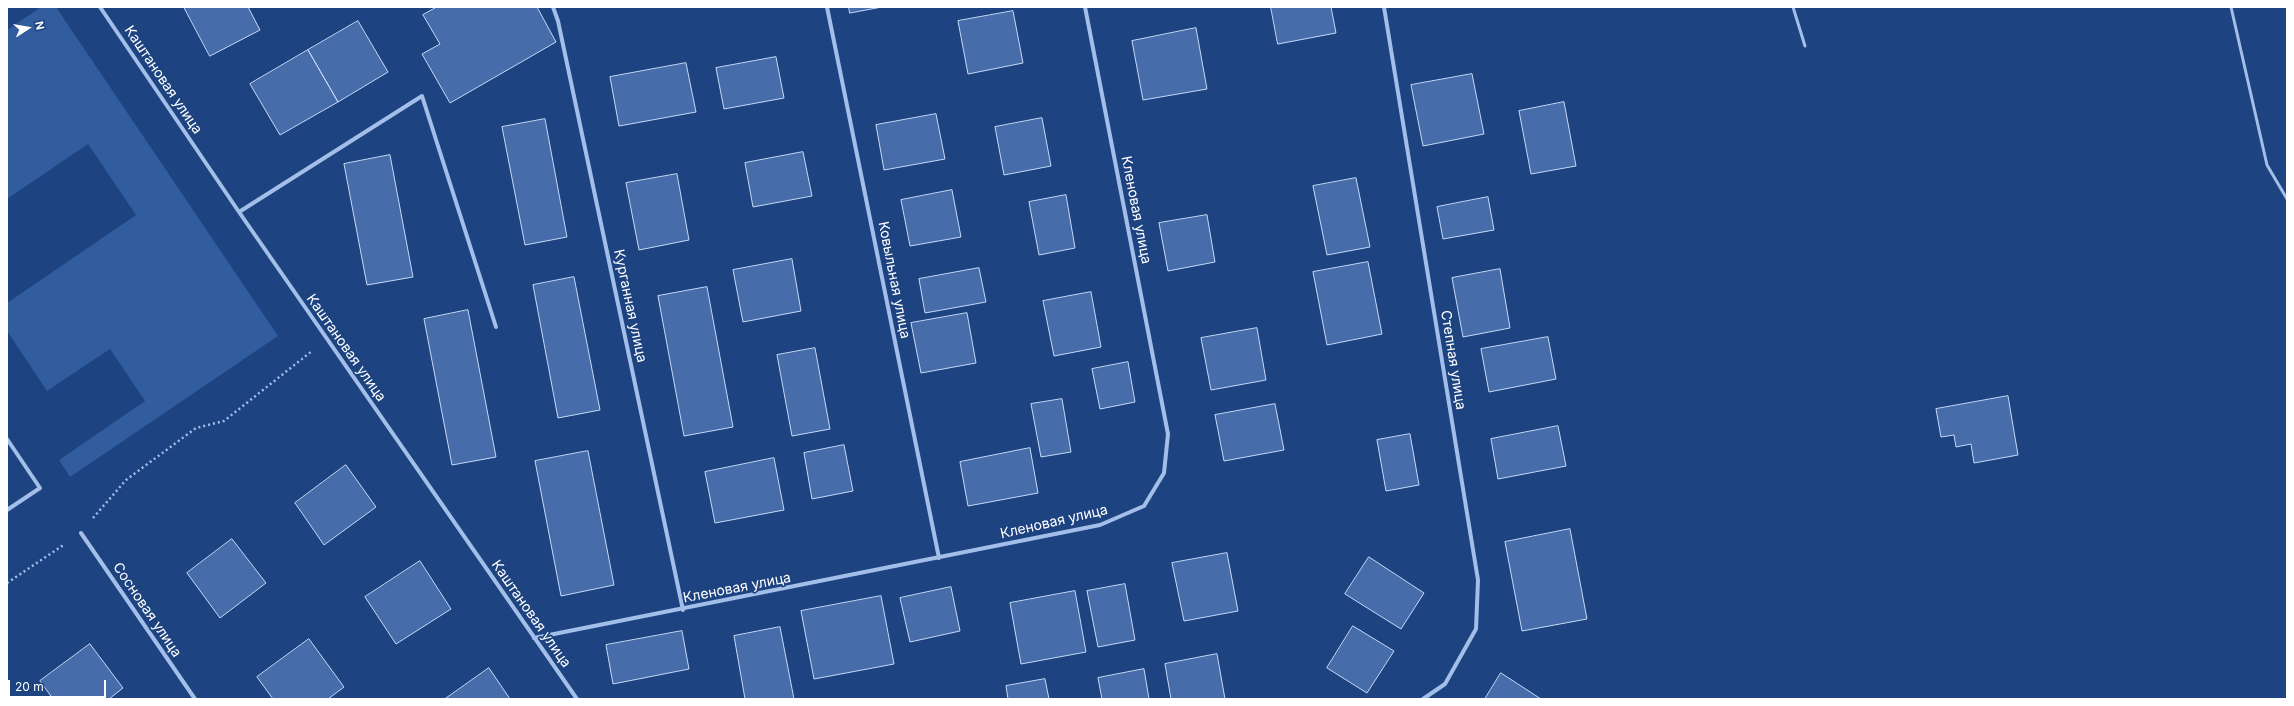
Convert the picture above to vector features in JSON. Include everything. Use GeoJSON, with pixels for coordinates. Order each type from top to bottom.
{"type":"FeatureCollection","features":[{"type":"Feature","properties":{"kind":"street","name":"Каштановая улица"},"geometry":{"type":"LineString","coordinates":[[100,7],[327,340],[577,699]]}},
{"type":"Feature","properties":{"kind":"street","name":"Курганная улица"},"geometry":{"type":"LineString","coordinates":[[553,7],[558,20],[683,610]]}},
{"type":"Feature","properties":{"kind":"street","name":"Ковыльная улица"},"geometry":{"type":"LineString","coordinates":[[827,7],[939,558]]}},
{"type":"Feature","properties":{"kind":"street","name":"Кленовая улица"},"geometry":{"type":"LineString","coordinates":[[534,638],[683,610],[1100,525],[1144,506],[1164,473],[1168,434],[1085,7]]}},
{"type":"Feature","properties":{"kind":"street","name":"Степная улица"},"geometry":{"type":"LineString","coordinates":[[1384,7],[1478,580],[1476,629],[1445,684],[1423,699]]}},
{"type":"Feature","properties":{"kind":"street"},"geometry":{"type":"LineString","coordinates":[[239,212],[422,96],[496,327]]}},
{"type":"Feature","properties":{"kind":"street"},"geometry":{"type":"LineString","coordinates":[[7,439],[40,488],[7,510]]}},
{"type":"Feature","properties":{"kind":"street","name":"Сосновая улица"},"geometry":{"type":"LineString","coordinates":[[81,533],[195,699]]}},
{"type":"Feature","properties":{"kind":"lane"},"geometry":{"type":"LineString","coordinates":[[1793,7],[1805,46]]}},
{"type":"Feature","properties":{"kind":"lane"},"geometry":{"type":"LineString","coordinates":[[2230,7],[2267,165],[2287,199]]}},
{"type":"Feature","properties":{"kind":"path"},"geometry":{"type":"LineString","coordinates":[[7,583],[81,533],[126,480],[196,428],[224,421],[327,340]]}},
{"type":"Feature","properties":{"kind":"shaded area"},"geometry":{"type":"Polygon","coordinates":[[[41,7],[56,7],[278,336],[70,477],[59,460],[145,401],[110,349],[47,391],[7,331],[7,303],[136,215],[88,144],[7,199],[7,30],[41,7]]]}},
{"type":"Feature","properties":{"kind":"building"},"geometry":{"type":"Polygon","coordinates":[[[184,7],[248,7],[260,30],[210,56],[184,7]]]}},
{"type":"Feature","properties":{"kind":"building"},"geometry":{"type":"Polygon","coordinates":[[[437,7],[537,7],[556,42],[450,103],[422,54],[440,44],[423,15],[437,7]]]}},
{"type":"Feature","properties":{"kind":"building"},"geometry":{"type":"Polygon","coordinates":[[[849,7],[882,7],[850,13],[849,7]]]}},
{"type":"Feature","properties":{"kind":"building"},"geometry":{"type":"Polygon","coordinates":[[[1271,7],[1331,7],[1336,33],[1278,44],[1271,7]]]}},
{"type":"Feature","properties":{"kind":"building"},"geometry":{"type":"Polygon","coordinates":[[[1013,11],[1023,63],[968,74],[958,21],[1013,11]]]}},
{"type":"Feature","properties":{"kind":"building"},"geometry":{"type":"Polygon","coordinates":[[[358,21],[388,72],[338,102],[308,50],[358,21]]]}},
{"type":"Feature","properties":{"kind":"building"},"geometry":{"type":"Polygon","coordinates":[[[1196,28],[1207,89],[1143,100],[1132,41],[1196,28]]]}},
{"type":"Feature","properties":{"kind":"building"},"geometry":{"type":"Polygon","coordinates":[[[308,50],[338,102],[280,135],[250,84],[308,50]]]}},
{"type":"Feature","properties":{"kind":"building"},"geometry":{"type":"Polygon","coordinates":[[[776,57],[784,98],[724,109],[716,68],[776,57]]]}},
{"type":"Feature","properties":{"kind":"building"},"geometry":{"type":"Polygon","coordinates":[[[686,63],[696,112],[619,126],[610,77],[686,63]]]}},
{"type":"Feature","properties":{"kind":"building"},"geometry":{"type":"Polygon","coordinates":[[[1472,74],[1484,134],[1423,146],[1411,85],[1472,74]]]}},
{"type":"Feature","properties":{"kind":"building"},"geometry":{"type":"Polygon","coordinates":[[[1564,102],[1576,166],[1531,174],[1519,111],[1564,102]]]}},
{"type":"Feature","properties":{"kind":"building"},"geometry":{"type":"Polygon","coordinates":[[[936,114],[945,159],[884,170],[876,125],[936,114]]]}},
{"type":"Feature","properties":{"kind":"building"},"geometry":{"type":"Polygon","coordinates":[[[1042,118],[1051,166],[1004,175],[995,127],[1042,118]]]}},
{"type":"Feature","properties":{"kind":"building"},"geometry":{"type":"Polygon","coordinates":[[[545,119],[567,237],[525,245],[502,127],[545,119]]]}},
{"type":"Feature","properties":{"kind":"building"},"geometry":{"type":"Polygon","coordinates":[[[803,152],[812,196],[753,207],[745,163],[803,152]]]}},
{"type":"Feature","properties":{"kind":"building"},"geometry":{"type":"Polygon","coordinates":[[[390,155],[413,277],[367,285],[344,164],[390,155]]]}},
{"type":"Feature","properties":{"kind":"building"},"geometry":{"type":"Polygon","coordinates":[[[677,174],[689,240],[639,250],[626,183],[677,174]]]}},
{"type":"Feature","properties":{"kind":"building"},"geometry":{"type":"Polygon","coordinates":[[[1356,178],[1370,247],[1327,255],[1313,186],[1356,178]]]}},
{"type":"Feature","properties":{"kind":"building"},"geometry":{"type":"Polygon","coordinates":[[[952,190],[961,237],[910,246],[901,200],[952,190]]]}},
{"type":"Feature","properties":{"kind":"building"},"geometry":{"type":"Polygon","coordinates":[[[1066,195],[1075,248],[1039,255],[1029,202],[1066,195]]]}},
{"type":"Feature","properties":{"kind":"building"},"geometry":{"type":"Polygon","coordinates":[[[1488,197],[1494,230],[1443,239],[1437,207],[1488,197]]]}},
{"type":"Feature","properties":{"kind":"building"},"geometry":{"type":"Polygon","coordinates":[[[1207,215],[1215,262],[1168,271],[1159,223],[1207,215]]]}},
{"type":"Feature","properties":{"kind":"building"},"geometry":{"type":"Polygon","coordinates":[[[792,259],[801,311],[743,322],[733,270],[792,259]]]}},
{"type":"Feature","properties":{"kind":"building"},"geometry":{"type":"Polygon","coordinates":[[[1368,262],[1382,334],[1327,345],[1313,272],[1368,262]]]}},
{"type":"Feature","properties":{"kind":"building"},"geometry":{"type":"Polygon","coordinates":[[[979,268],[986,302],[925,313],[919,279],[979,268]]]}},
{"type":"Feature","properties":{"kind":"building"},"geometry":{"type":"Polygon","coordinates":[[[1500,269],[1510,328],[1463,337],[1452,278],[1500,269]]]}},
{"type":"Feature","properties":{"kind":"building"},"geometry":{"type":"Polygon","coordinates":[[[574,277],[600,410],[558,418],[533,285],[574,277]]]}},
{"type":"Feature","properties":{"kind":"building"},"geometry":{"type":"Polygon","coordinates":[[[707,287],[733,427],[684,436],[658,296],[707,287]]]}},
{"type":"Feature","properties":{"kind":"building"},"geometry":{"type":"Polygon","coordinates":[[[1091,292],[1101,347],[1054,356],[1043,301],[1091,292]]]}},
{"type":"Feature","properties":{"kind":"building"},"geometry":{"type":"Polygon","coordinates":[[[468,310],[496,457],[452,465],[424,319],[468,310]]]}},
{"type":"Feature","properties":{"kind":"building"},"geometry":{"type":"Polygon","coordinates":[[[967,313],[976,363],[921,373],[911,323],[967,313]]]}},
{"type":"Feature","properties":{"kind":"building"},"geometry":{"type":"Polygon","coordinates":[[[1257,328],[1266,380],[1211,390],[1201,338],[1257,328]]]}},
{"type":"Feature","properties":{"kind":"building"},"geometry":{"type":"Polygon","coordinates":[[[1548,337],[1556,379],[1489,392],[1481,349],[1548,337]]]}},
{"type":"Feature","properties":{"kind":"building"},"geometry":{"type":"Polygon","coordinates":[[[815,348],[830,429],[792,436],[777,355],[815,348]]]}},
{"type":"Feature","properties":{"kind":"building"},"geometry":{"type":"Polygon","coordinates":[[[1128,362],[1135,402],[1100,409],[1092,369],[1128,362]]]}},
{"type":"Feature","properties":{"kind":"building"},"geometry":{"type":"Polygon","coordinates":[[[2008,396],[2018,455],[1974,463],[1971,444],[1956,447],[1954,435],[1941,437],[1936,409],[2008,396]]]}},
{"type":"Feature","properties":{"kind":"building"},"geometry":{"type":"Polygon","coordinates":[[[1062,399],[1071,452],[1041,457],[1031,404],[1062,399]]]}},
{"type":"Feature","properties":{"kind":"building"},"geometry":{"type":"Polygon","coordinates":[[[1275,404],[1284,450],[1224,461],[1215,415],[1275,404]]]}},
{"type":"Feature","properties":{"kind":"building"},"geometry":{"type":"Polygon","coordinates":[[[1558,426],[1566,466],[1498,479],[1491,439],[1558,426]]]}},
{"type":"Feature","properties":{"kind":"building"},"geometry":{"type":"Polygon","coordinates":[[[1410,434],[1419,485],[1386,491],[1377,440],[1410,434]]]}},
{"type":"Feature","properties":{"kind":"building"},"geometry":{"type":"Polygon","coordinates":[[[844,445],[853,491],[812,499],[804,453],[844,445]]]}},
{"type":"Feature","properties":{"kind":"building"},"geometry":{"type":"Polygon","coordinates":[[[1030,448],[1038,493],[968,506],[960,462],[1030,448]]]}},
{"type":"Feature","properties":{"kind":"building"},"geometry":{"type":"Polygon","coordinates":[[[588,451],[614,585],[561,596],[535,461],[588,451]]]}},
{"type":"Feature","properties":{"kind":"building"},"geometry":{"type":"Polygon","coordinates":[[[774,458],[784,510],[715,523],[705,472],[774,458]]]}},
{"type":"Feature","properties":{"kind":"building"},"geometry":{"type":"Polygon","coordinates":[[[346,465],[376,507],[324,545],[295,503],[346,465]]]}},
{"type":"Feature","properties":{"kind":"building"},"geometry":{"type":"Polygon","coordinates":[[[1570,529],[1587,619],[1522,631],[1505,542],[1570,529]]]}},
{"type":"Feature","properties":{"kind":"building"},"geometry":{"type":"Polygon","coordinates":[[[232,539],[266,583],[220,618],[187,573],[232,539]]]}},
{"type":"Feature","properties":{"kind":"building"},"geometry":{"type":"Polygon","coordinates":[[[1227,553],[1238,611],[1184,621],[1172,563],[1227,553]]]}},
{"type":"Feature","properties":{"kind":"building"},"geometry":{"type":"Polygon","coordinates":[[[1369,557],[1424,593],[1401,629],[1345,594],[1369,557]]]}},
{"type":"Feature","properties":{"kind":"building"},"geometry":{"type":"Polygon","coordinates":[[[420,561],[451,609],[396,644],[365,597],[420,561]]]}},
{"type":"Feature","properties":{"kind":"building"},"geometry":{"type":"Polygon","coordinates":[[[1125,584],[1135,640],[1098,647],[1087,591],[1125,584]]]}},
{"type":"Feature","properties":{"kind":"building"},"geometry":{"type":"Polygon","coordinates":[[[951,587],[960,631],[910,642],[900,598],[951,587]]]}},
{"type":"Feature","properties":{"kind":"building"},"geometry":{"type":"Polygon","coordinates":[[[1075,591],[1086,652],[1021,664],[1010,603],[1075,591]]]}},
{"type":"Feature","properties":{"kind":"building"},"geometry":{"type":"Polygon","coordinates":[[[881,596],[894,664],[814,679],[801,611],[881,596]]]}},
{"type":"Feature","properties":{"kind":"building"},"geometry":{"type":"Polygon","coordinates":[[[1353,626],[1394,651],[1367,693],[1327,668],[1353,626]]]}},
{"type":"Feature","properties":{"kind":"building"},"geometry":{"type":"Polygon","coordinates":[[[780,627],[794,699],[745,699],[734,636],[780,627]]]}},
{"type":"Feature","properties":{"kind":"building"},"geometry":{"type":"Polygon","coordinates":[[[682,631],[689,669],[613,684],[606,645],[682,631]]]}},
{"type":"Feature","properties":{"kind":"building"},"geometry":{"type":"Polygon","coordinates":[[[309,639],[344,687],[328,699],[273,699],[257,677],[309,639]]]}},
{"type":"Feature","properties":{"kind":"building"},"geometry":{"type":"Polygon","coordinates":[[[90,644],[123,688],[109,699],[53,699],[40,681],[90,644]]]}},
{"type":"Feature","properties":{"kind":"building"},"geometry":{"type":"Polygon","coordinates":[[[1217,654],[1225,699],[1171,699],[1165,664],[1217,654]]]}},
{"type":"Feature","properties":{"kind":"building"},"geometry":{"type":"Polygon","coordinates":[[[489,668],[510,699],[445,699],[489,668]]]}},
{"type":"Feature","properties":{"kind":"building"},"geometry":{"type":"Polygon","coordinates":[[[1144,669],[1149,699],[1102,699],[1098,678],[1144,669]]]}},
{"type":"Feature","properties":{"kind":"building"},"geometry":{"type":"Polygon","coordinates":[[[1501,673],[1541,699],[1485,699],[1501,673]]]}},
{"type":"Feature","properties":{"kind":"building"},"geometry":{"type":"Polygon","coordinates":[[[1045,679],[1049,699],[1008,699],[1006,686],[1045,679]]]}}]}
